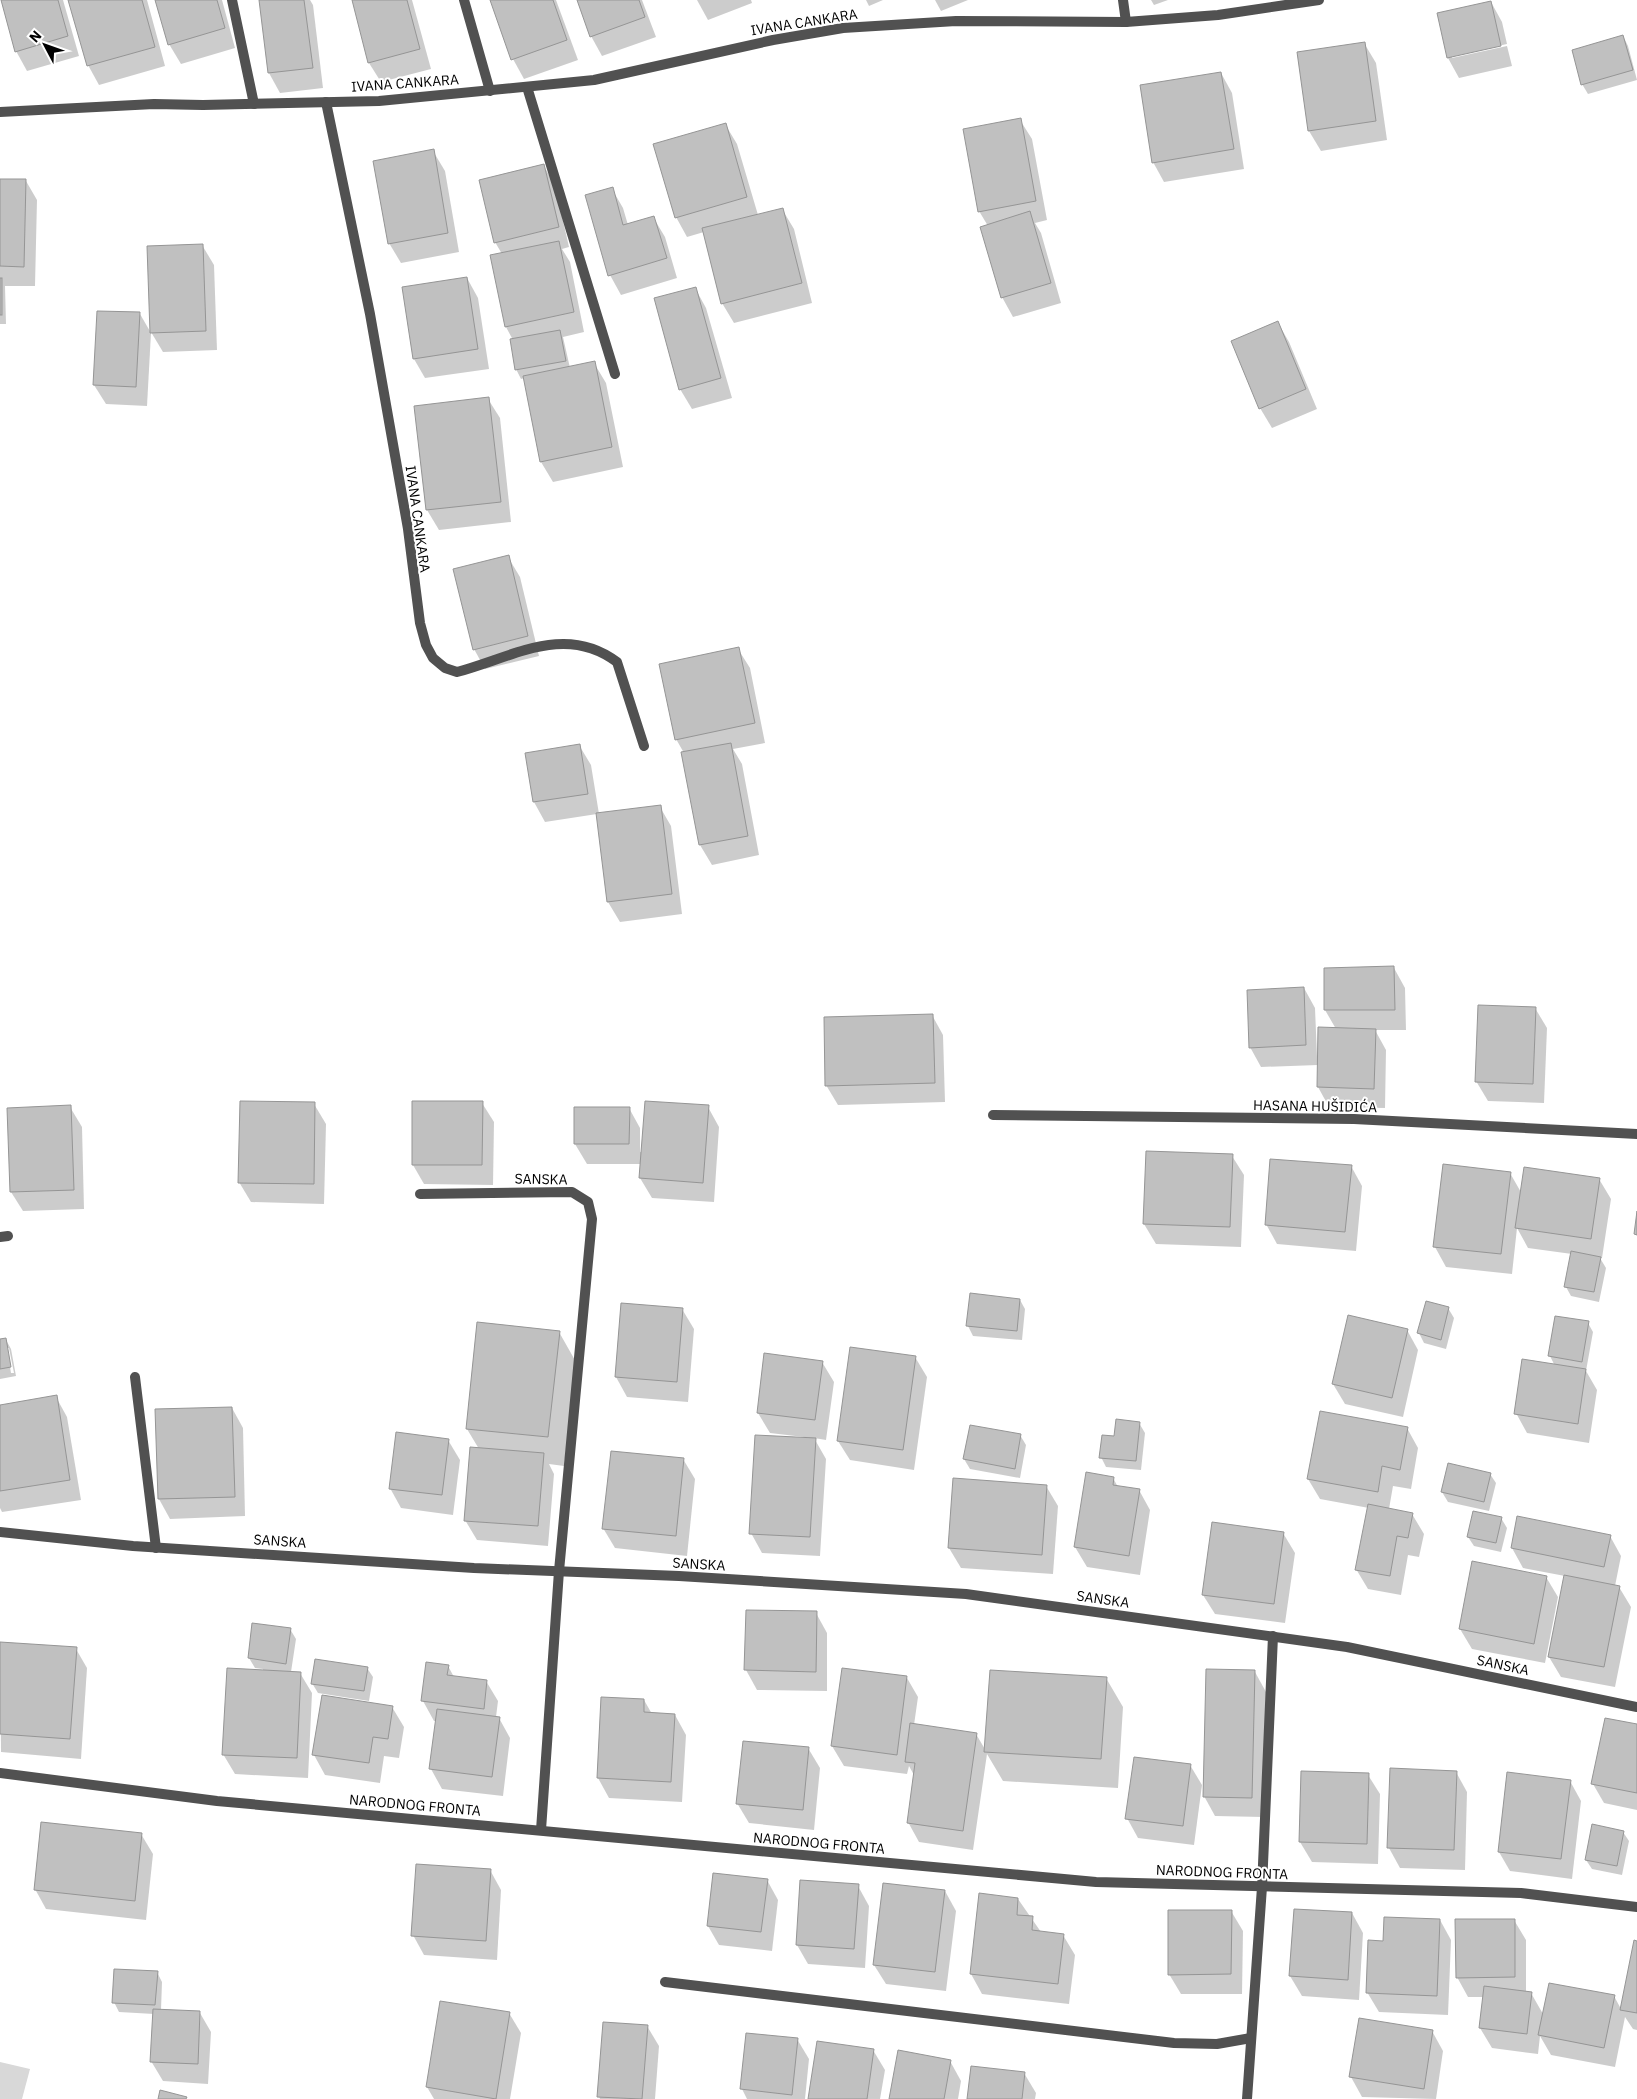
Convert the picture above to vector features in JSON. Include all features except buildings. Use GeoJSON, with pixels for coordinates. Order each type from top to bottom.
{"type":"FeatureCollection","features":[{"type":"Feature","properties":{"kind":"street"},"geometry":{"type":"LineString","coordinates":[[232,0],[254,104]]}},
{"type":"Feature","properties":{"kind":"street"},"geometry":{"type":"LineString","coordinates":[[464,0],[490,91]]}},
{"type":"Feature","properties":{"kind":"street"},"geometry":{"type":"LineString","coordinates":[[1122,0],[1126,22]]}},
{"type":"Feature","properties":{"kind":"street","name":"IVANA CANKARA"},"geometry":{"type":"LineString","coordinates":[[0,112],[154,104],[379,101],[594,80],[764,42],[843,28],[956,21],[1126,22],[1218,15],[1319,0]]}},
{"type":"Feature","properties":{"kind":"street"},"geometry":{"type":"LineString","coordinates":[[527,87],[615,374]]}},
{"type":"Feature","properties":{"kind":"street","name":"IVANA CANKARA"},"geometry":{"type":"LineString","coordinates":[[326,102],[370,314],[408,529],[420,623],[426,645],[434,658],[445,668],[457,672],[560,643],[592,647],[617,662],[644,746]]}},
{"type":"Feature","properties":{"kind":"street","name":"HASANA HUŠIDIĆA"},"geometry":{"type":"LineString","coordinates":[[993,1115],[1354,1120],[1637,1134]]}},
{"type":"Feature","properties":{"kind":"street","name":"SANSKA"},"geometry":{"type":"LineString","coordinates":[[420,1194],[572,1192],[588,1202],[592,1219],[559,1571],[542,1830]]}},
{"type":"Feature","properties":{"kind":"street"},"geometry":{"type":"LineString","coordinates":[[135,1377],[156,1548]]}},
{"type":"Feature","properties":{"kind":"street","name":"SANSKA"},"geometry":{"type":"LineString","coordinates":[[0,1532],[156,1548],[966,1594],[1347,1647],[1637,1707]]}},
{"type":"Feature","properties":{"kind":"street"},"geometry":{"type":"LineString","coordinates":[[1247,2099],[1262,1887],[1273,1636]]}},
{"type":"Feature","properties":{"kind":"street","name":"NARODNOG FRONTA"},"geometry":{"type":"LineString","coordinates":[[0,1773],[217,1800],[1096,1882],[1521,1893],[1637,1907]]}},
{"type":"Feature","properties":{"kind":"street"},"geometry":{"type":"LineString","coordinates":[[665,1982],[1174,2043],[1217,2044],[1251,2038]]}},
{"type":"Feature","properties":{"kind":"shaded area"},"geometry":{"type":"Polygon","coordinates":[[[0,2062],[30,2069],[22,2099],[0,2099],[0,2062]]]}}]}
